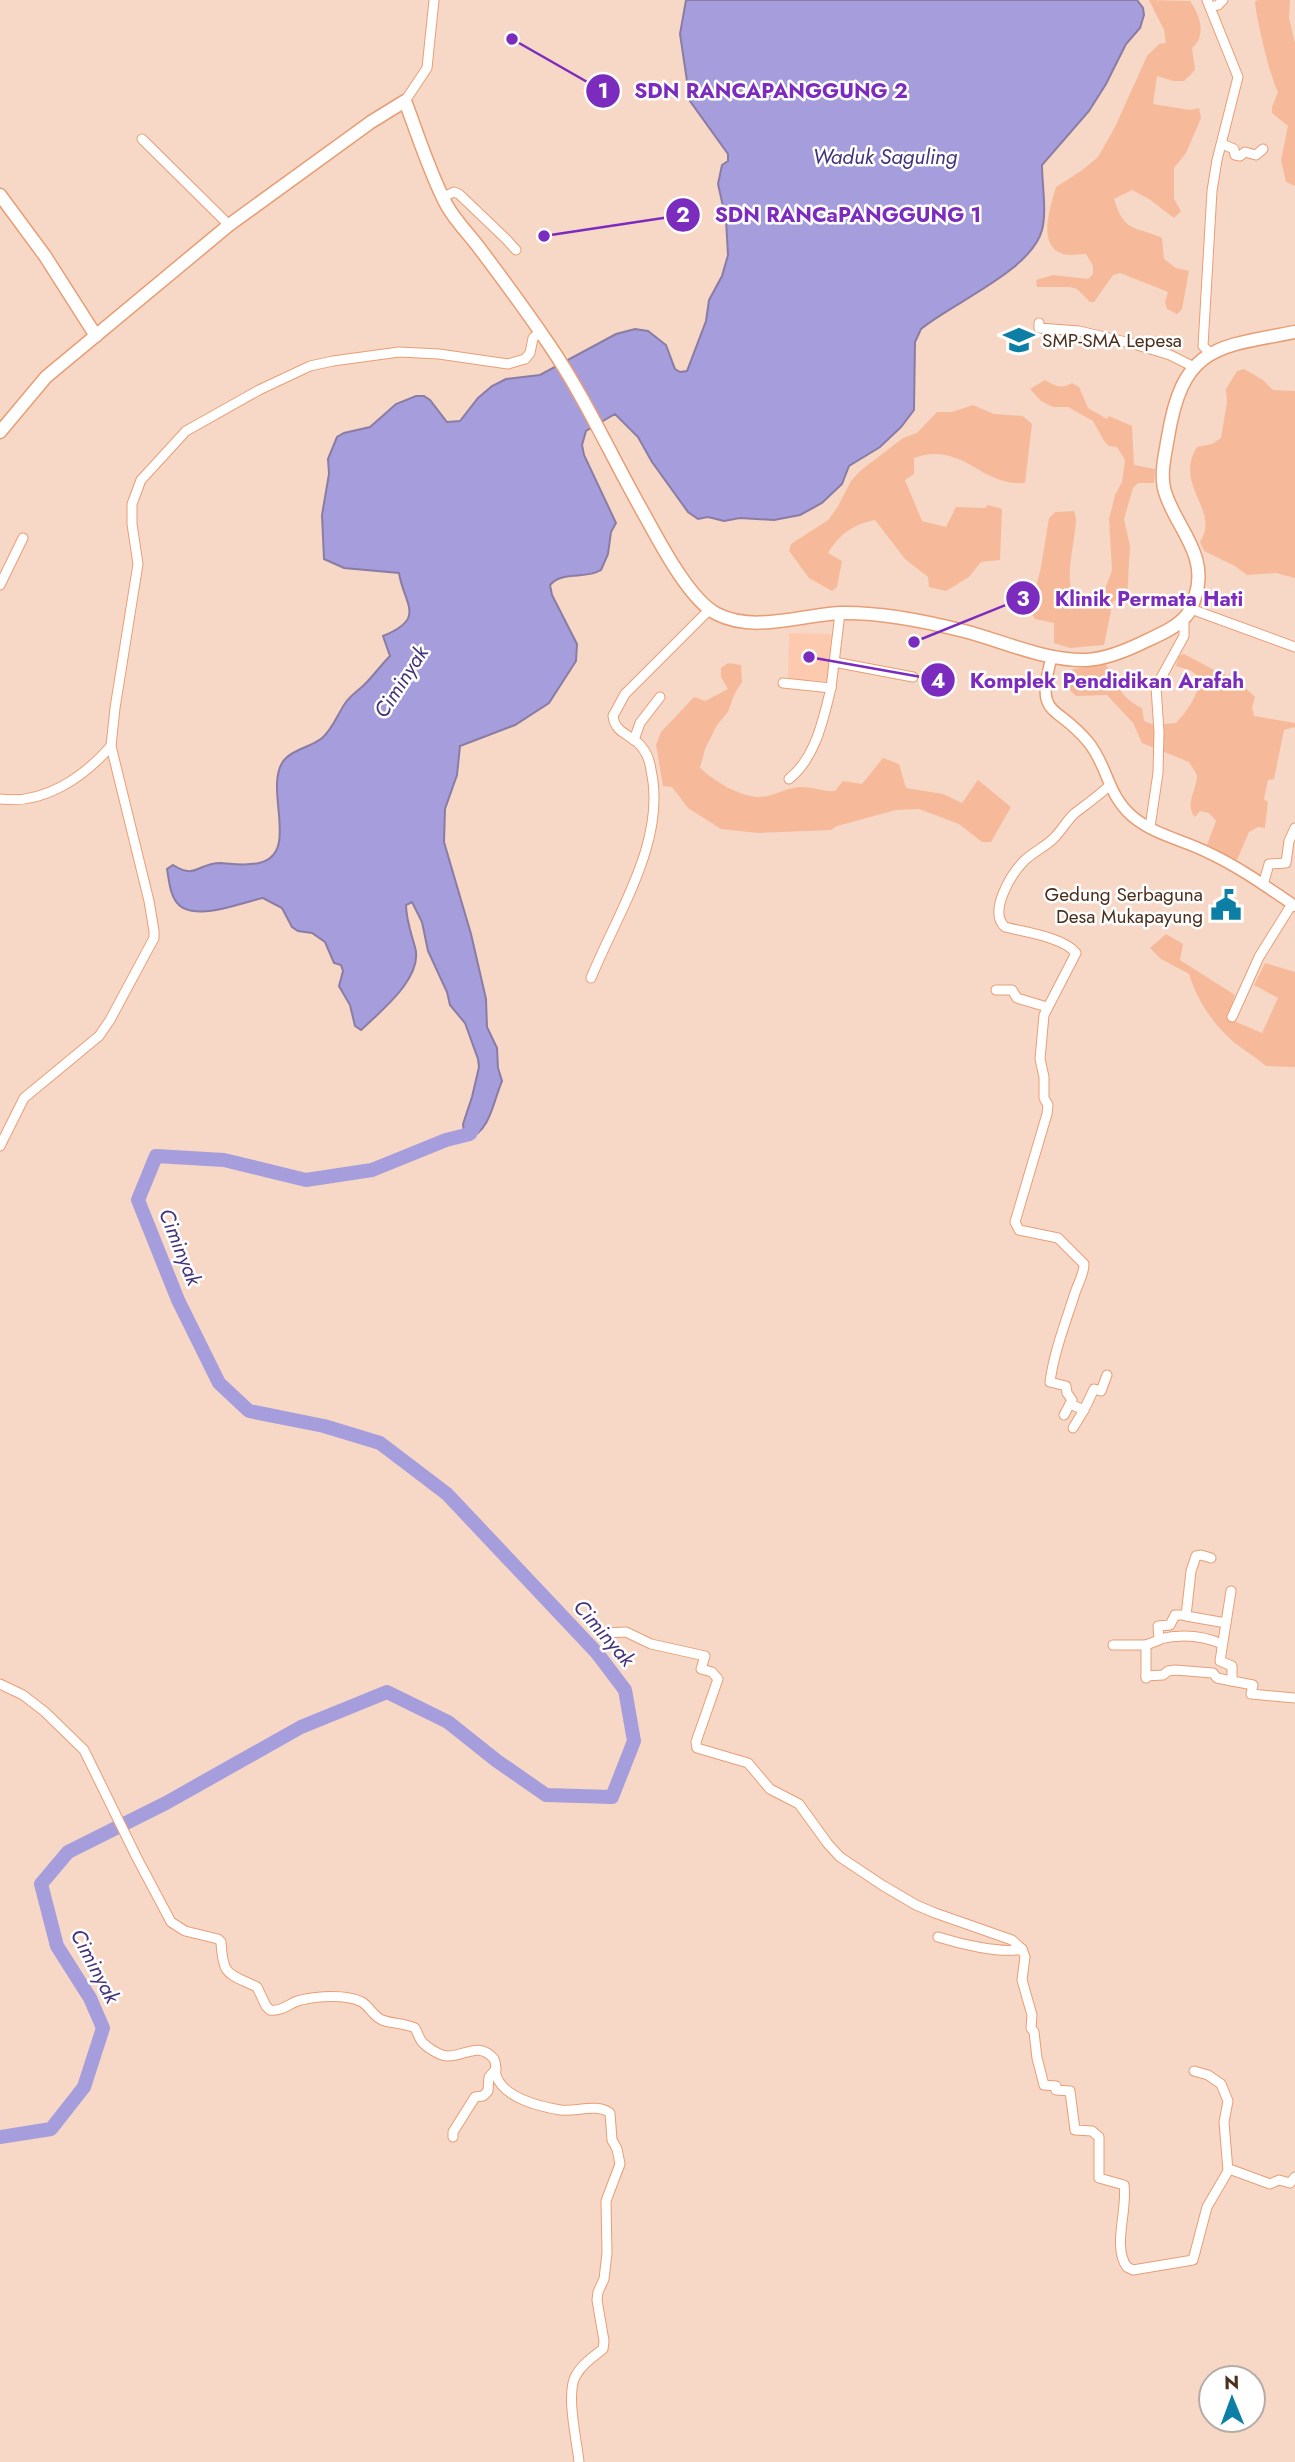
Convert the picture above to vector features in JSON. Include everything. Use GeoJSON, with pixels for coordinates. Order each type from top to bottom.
{"type":"FeatureCollection","features":[{"type":"Feature","properties":{"kind":"main road"},"geometry":{"type":"LineString","coordinates":[[0,432],[46,377],[229,225],[371,122],[405,101],[443,197],[454,217],[553,350],[599,428],[662,546],[682,577],[710,609],[733,620],[748,622],[840,613],[901,618],[1052,656],[1088,660],[1102,658],[1142,643],[1187,614],[1198,588],[1199,567],[1190,540],[1166,495],[1162,474],[1178,395],[1194,367],[1210,353],[1227,345],[1295,332]]}},
{"type":"Feature","properties":{"kind":"main road"},"geometry":{"type":"LineString","coordinates":[[0,195],[58,276],[96,336]]}},
{"type":"Feature","properties":{"kind":"street"},"geometry":{"type":"LineString","coordinates":[[405,101],[427,68],[434,0]]}},
{"type":"Feature","properties":{"kind":"street"},"geometry":{"type":"LineString","coordinates":[[1208,3],[1218,5],[1223,0]]}},
{"type":"Feature","properties":{"kind":"street"},"geometry":{"type":"LineString","coordinates":[[1208,3],[1238,77],[1212,191],[1207,297],[1202,336],[1203,346],[1210,353]]}},
{"type":"Feature","properties":{"kind":"street"},"geometry":{"type":"LineString","coordinates":[[142,139],[229,225]]}},
{"type":"Feature","properties":{"kind":"street"},"geometry":{"type":"LineString","coordinates":[[1222,144],[1234,149],[1235,155],[1240,156],[1245,152],[1256,155],[1264,149]]}},
{"type":"Feature","properties":{"kind":"street"},"geometry":{"type":"LineString","coordinates":[[443,197],[454,192],[459,194],[516,250]]}},
{"type":"Feature","properties":{"kind":"street"},"geometry":{"type":"LineString","coordinates":[[1039,323],[1039,328],[1079,331],[1151,349],[1194,367]]}},
{"type":"Feature","properties":{"kind":"street"},"geometry":{"type":"LineString","coordinates":[[0,1146],[24,1098],[99,1036],[154,938],[149,901],[111,746],[138,564],[132,504],[141,480],[186,431],[258,390],[310,366],[399,352],[439,354],[508,364],[525,359],[530,353],[533,338],[540,332]]}},
{"type":"Feature","properties":{"kind":"street"},"geometry":{"type":"LineString","coordinates":[[0,585],[23,538]]}},
{"type":"Feature","properties":{"kind":"street"},"geometry":{"type":"LineString","coordinates":[[591,978],[650,841],[655,811],[648,759],[642,747],[617,727],[613,716],[618,704],[669,648],[710,609]]}},
{"type":"Feature","properties":{"kind":"street"},"geometry":{"type":"LineString","coordinates":[[789,779],[801,767],[819,733],[831,688],[840,613]]}},
{"type":"Feature","properties":{"kind":"street"},"geometry":{"type":"LineString","coordinates":[[1150,827],[1158,773],[1156,687],[1184,636],[1187,614],[1295,647]]}},
{"type":"Feature","properties":{"kind":"street"},"geometry":{"type":"LineString","coordinates":[[1052,656],[1044,690],[1045,699],[1091,745],[1109,786],[1132,816],[1150,827],[1206,851],[1294,905],[1259,957],[1232,1017]]}},
{"type":"Feature","properties":{"kind":"street"},"geometry":{"type":"LineString","coordinates":[[834,662],[913,677]]}},
{"type":"Feature","properties":{"kind":"street"},"geometry":{"type":"LineString","coordinates":[[783,683],[831,688]]}},
{"type":"Feature","properties":{"kind":"street"},"geometry":{"type":"LineString","coordinates":[[634,740],[640,723],[660,697]]}},
{"type":"Feature","properties":{"kind":"street"},"geometry":{"type":"LineString","coordinates":[[0,799],[36,799],[53,792],[79,775],[111,746]]}},
{"type":"Feature","properties":{"kind":"street"},"geometry":{"type":"LineString","coordinates":[[1064,1415],[1072,1400],[1066,1386],[1050,1382],[1053,1364],[1084,1264],[1058,1238],[1019,1230],[1015,1227],[1015,1222],[1047,1114],[1048,1105],[1044,1098],[1044,1077],[1040,1059],[1042,1026],[1047,1007],[1075,956],[1075,951],[1036,934],[1005,927],[998,918],[1002,898],[1016,870],[1054,838],[1073,814],[1109,786]]}},
{"type":"Feature","properties":{"kind":"street"},"geometry":{"type":"LineString","coordinates":[[1263,885],[1269,864],[1290,863],[1289,841],[1295,828]]}},
{"type":"Feature","properties":{"kind":"street"},"geometry":{"type":"LineString","coordinates":[[996,990],[1012,990],[1017,998],[1047,1007]]}},
{"type":"Feature","properties":{"kind":"street"},"geometry":{"type":"LineString","coordinates":[[1073,1428],[1094,1389],[1101,1391],[1107,1375]]}},
{"type":"Feature","properties":{"kind":"street"},"geometry":{"type":"LineString","coordinates":[[1070,1404],[1084,1410]]}},
{"type":"Feature","properties":{"kind":"street"},"geometry":{"type":"LineString","coordinates":[[1211,1558],[1196,1556],[1191,1571],[1186,1618],[1226,1623]]}},
{"type":"Feature","properties":{"kind":"street"},"geometry":{"type":"LineString","coordinates":[[1231,1591],[1220,1661],[1232,1666],[1232,1681]]}},
{"type":"Feature","properties":{"kind":"street"},"geometry":{"type":"LineString","coordinates":[[1159,1639],[1158,1626],[1170,1625],[1175,1615],[1186,1615]]}},
{"type":"Feature","properties":{"kind":"street"},"geometry":{"type":"LineString","coordinates":[[604,1633],[626,1632],[651,1644],[705,1656],[701,1669],[712,1672],[718,1679],[696,1742],[697,1748],[748,1763],[770,1789],[799,1804],[840,1857],[882,1885],[916,1905],[959,1923],[1012,1940],[1023,1949],[1025,1957],[1022,1980],[1032,2015],[1031,2028],[1044,2085],[1056,2086],[1056,2090],[1070,2091],[1075,2130],[1092,2131],[1099,2137],[1099,2178],[1124,2185],[1122,2257],[1127,2267],[1133,2270],[1192,2260],[1207,2207],[1228,2171],[1224,2122],[1228,2101],[1221,2084],[1208,2075],[1194,2071]]}},
{"type":"Feature","properties":{"kind":"street"},"geometry":{"type":"LineString","coordinates":[[1113,1645],[1146,1645],[1159,1639],[1194,1637],[1209,1638],[1222,1644]]}},
{"type":"Feature","properties":{"kind":"street"},"geometry":{"type":"LineString","coordinates":[[1146,1645],[1146,1677],[1175,1670],[1213,1673],[1217,1678],[1252,1685],[1251,1694],[1295,1698]]}},
{"type":"Feature","properties":{"kind":"street"},"geometry":{"type":"LineString","coordinates":[[0,1684],[23,1695],[45,1712],[89,1757],[136,1858],[171,1922],[185,1931],[218,1939],[221,1942],[225,1970],[228,1974],[257,1987],[265,2006],[270,2010],[281,2009],[300,2000],[330,1997],[354,2000],[363,2003],[384,2021],[415,2028],[423,2043],[440,2053],[448,2056],[463,2051],[486,2052],[494,2059],[501,2083],[526,2102],[563,2110],[599,2108],[610,2113],[612,2140],[620,2164],[606,2201],[607,2253],[604,2279],[597,2300],[602,2318],[603,2349],[589,2360],[572,2387],[579,2462]]}},
{"type":"Feature","properties":{"kind":"street"},"geometry":{"type":"LineString","coordinates":[[939,1937],[989,1947],[1023,1949]]}},
{"type":"Feature","properties":{"kind":"street"},"geometry":{"type":"LineString","coordinates":[[453,2137],[453,2132],[475,2097],[483,2096],[488,2091],[489,2077],[496,2069]]}},
{"type":"Feature","properties":{"kind":"street"},"geometry":{"type":"LineString","coordinates":[[1228,2171],[1232,2170],[1270,2184],[1279,2180],[1290,2183],[1295,2177]]}},
{"type":"Feature","properties":{"kind":"shaded area"},"geometry":{"type":"Polygon","coordinates":[[[1149,0],[1190,1],[1197,13],[1201,32],[1192,48],[1195,70],[1184,81],[1157,76],[1153,104],[1190,110],[1199,108],[1201,118],[1186,153],[1174,168],[1174,199],[1181,211],[1174,218],[1132,190],[1114,199],[1127,223],[1162,238],[1164,259],[1176,268],[1189,271],[1182,309],[1177,314],[1167,309],[1165,302],[1168,292],[1120,273],[1113,275],[1094,302],[1090,302],[1077,289],[1070,287],[1037,287],[1036,280],[1053,275],[1088,279],[1093,274],[1093,266],[1086,254],[1065,255],[1055,250],[1048,234],[1049,214],[1056,187],[1098,157],[1115,127],[1147,56],[1159,44],[1166,43],[1164,30],[1149,0]]]}},
{"type":"Feature","properties":{"kind":"shaded area"},"geometry":{"type":"Polygon","coordinates":[[[1290,0],[1289,18],[1295,43],[1295,186],[1286,182],[1281,160],[1288,126],[1272,113],[1278,92],[1261,34],[1255,2],[1290,0]]]}},
{"type":"Feature","properties":{"kind":"shaded area"},"geometry":{"type":"Polygon","coordinates":[[[1244,369],[1263,380],[1273,390],[1295,391],[1295,578],[1276,573],[1247,575],[1204,551],[1200,542],[1205,530],[1205,519],[1190,474],[1191,461],[1197,447],[1212,444],[1221,438],[1227,402],[1226,389],[1237,371],[1244,369]]]}},
{"type":"Feature","properties":{"kind":"shaded area"},"geometry":{"type":"Polygon","coordinates":[[[1045,380],[1061,386],[1072,383],[1079,387],[1088,408],[1107,419],[1109,416],[1132,426],[1134,465],[1155,469],[1154,483],[1138,483],[1133,488],[1124,519],[1130,546],[1127,598],[1113,601],[1104,645],[1070,648],[1054,643],[1054,623],[1035,619],[1030,611],[1049,518],[1055,512],[1074,511],[1076,518],[1070,583],[1076,602],[1088,604],[1101,600],[1112,570],[1109,519],[1115,495],[1122,482],[1125,460],[1117,447],[1109,446],[1104,441],[1093,421],[1068,407],[1053,407],[1041,401],[1030,389],[1045,380]]]}},
{"type":"Feature","properties":{"kind":"shaded area"},"geometry":{"type":"Polygon","coordinates":[[[973,405],[994,414],[1023,416],[1032,424],[1025,483],[996,478],[959,459],[931,454],[914,458],[914,474],[905,480],[922,521],[946,527],[956,507],[985,508],[988,505],[1002,509],[1000,560],[981,562],[969,577],[946,591],[929,587],[928,577],[905,559],[875,520],[847,531],[828,553],[842,561],[837,587],[832,591],[809,578],[789,551],[791,544],[828,520],[860,471],[903,438],[917,433],[937,412],[952,412],[973,405]]]}},
{"type":"Feature","properties":{"kind":"shaded area"},"geometry":{"type":"Polygon","coordinates":[[[789,633],[831,634],[830,681],[788,680],[789,633]]]}},
{"type":"Feature","properties":{"kind":"shaded area"},"geometry":{"type":"Polygon","coordinates":[[[1184,654],[1235,678],[1255,697],[1252,707],[1254,716],[1295,723],[1295,729],[1284,730],[1274,779],[1268,780],[1264,799],[1268,802],[1265,828],[1258,827],[1249,832],[1237,860],[1207,845],[1216,821],[1209,813],[1200,811],[1195,817],[1192,812],[1191,802],[1197,775],[1189,762],[1142,743],[1133,723],[1107,695],[1076,696],[1067,687],[1073,669],[1106,664],[1124,695],[1142,708],[1144,721],[1154,725],[1176,723],[1194,698],[1198,683],[1193,672],[1176,666],[1179,656],[1184,654]]]}},
{"type":"Feature","properties":{"kind":"shaded area"},"geometry":{"type":"Polygon","coordinates":[[[728,663],[741,665],[742,682],[728,712],[717,725],[705,749],[700,768],[713,778],[735,791],[759,797],[797,787],[835,791],[843,781],[862,784],[883,758],[899,764],[906,788],[943,794],[962,803],[978,780],[1011,807],[991,842],[982,842],[959,824],[919,809],[896,810],[831,830],[758,833],[721,829],[688,808],[672,787],[663,786],[656,745],[661,732],[694,697],[705,701],[728,689],[721,677],[721,668],[728,663]]]}},
{"type":"Feature","properties":{"kind":"shaded area"},"geometry":{"type":"Polygon","coordinates":[[[1166,934],[1183,944],[1180,960],[1235,995],[1227,1018],[1262,1033],[1278,998],[1254,985],[1265,963],[1295,972],[1295,1067],[1266,1066],[1227,1036],[1207,1012],[1189,974],[1161,959],[1150,948],[1166,934]]]}},
{"type":"Feature","properties":{"kind":"water","name":"Waduk Saguling"},"geometry":{"type":"Polygon","coordinates":[[[686,0],[1137,0],[1144,15],[1140,28],[1126,44],[1089,111],[1042,165],[1043,223],[1035,245],[1007,272],[921,329],[915,342],[914,410],[880,447],[849,466],[842,484],[822,503],[800,515],[774,520],[740,518],[724,521],[708,517],[698,519],[688,512],[652,462],[638,437],[615,414],[586,431],[582,445],[584,455],[616,523],[601,570],[568,576],[550,585],[552,595],[577,644],[576,661],[549,703],[515,725],[460,746],[457,775],[445,809],[444,842],[471,934],[486,999],[487,1027],[497,1048],[502,1081],[486,1123],[475,1135],[468,1138],[463,1124],[479,1067],[478,1059],[465,1023],[450,1005],[447,992],[428,951],[422,922],[412,902],[406,905],[415,947],[413,970],[399,993],[361,1030],[355,1026],[350,1005],[339,986],[343,971],[341,965],[334,963],[325,942],[312,933],[298,931],[292,927],[282,908],[263,898],[216,910],[192,911],[182,907],[172,893],[167,869],[173,865],[192,871],[221,863],[254,864],[271,857],[278,848],[280,835],[277,790],[282,763],[290,755],[326,734],[348,699],[390,656],[383,636],[397,629],[409,617],[408,602],[399,573],[344,568],[324,559],[322,515],[329,474],[328,459],[337,437],[370,427],[396,404],[416,396],[424,396],[430,400],[447,422],[460,421],[478,398],[492,386],[506,379],[540,375],[616,334],[635,329],[648,331],[666,345],[675,369],[680,372],[687,371],[706,321],[709,300],[722,276],[728,255],[726,220],[718,184],[722,165],[728,161],[728,154],[690,101],[680,34],[686,0]]]}},
{"type":"Feature","properties":{"kind":"waterway","name":"Ciminyak"},"geometry":{"type":"LineString","coordinates":[[0,2137],[51,2129],[84,2087],[103,2028],[90,1998],[57,1946],[41,1884],[68,1852],[166,1803],[301,1727],[387,1692],[448,1722],[546,1795],[612,1797],[634,1741],[625,1690],[597,1653],[447,1494],[380,1443],[324,1426],[249,1411],[219,1383],[178,1300],[138,1200],[156,1156],[224,1160],[306,1180],[372,1170],[446,1140],[470,1134],[477,1121]]}},
{"type":"Feature","properties":{"kind":"place","name":"SDN RANCAPANGGUNG 2"},"geometry":{"type":"Point","coordinates":[512,39]}},
{"type":"Feature","properties":{"kind":"place","name":"SDN RANCaPANGGUNG 1"},"geometry":{"type":"Point","coordinates":[544,236]}},
{"type":"Feature","properties":{"kind":"place","name":"SMP-SMA Lepesa"},"geometry":{"type":"Point","coordinates":[1019,340]}},
{"type":"Feature","properties":{"kind":"place","name":"Klinik Permata Hati"},"geometry":{"type":"Point","coordinates":[914,642]}},
{"type":"Feature","properties":{"kind":"place","name":"Komplek Pendidikan Arafah"},"geometry":{"type":"Point","coordinates":[809,657]}},
{"type":"Feature","properties":{"kind":"place","name":"Gedung Serbaguna Desa Mukapayung"},"geometry":{"type":"Point","coordinates":[1226,905]}}]}
